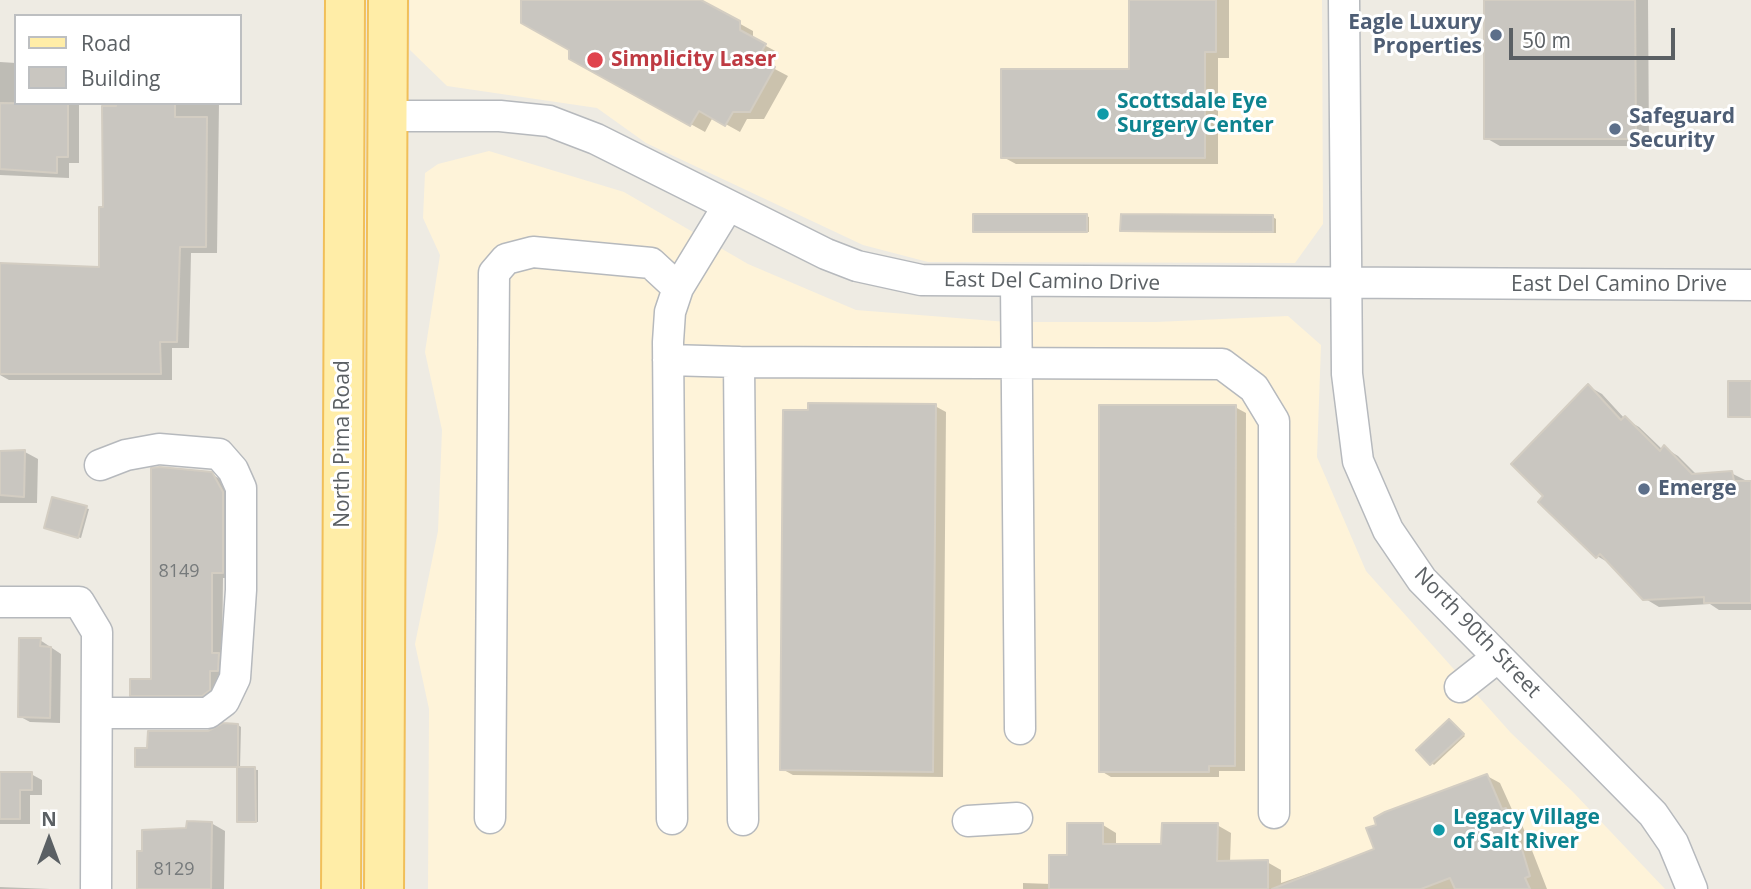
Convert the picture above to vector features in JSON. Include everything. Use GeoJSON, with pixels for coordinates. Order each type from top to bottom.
{"type":"FeatureCollection","features":[{"type":"Feature","properties":{"kind":"main road","name":"North Pima Road"},"geometry":{"type":"LineString","coordinates":[[341,889],[345,0]]}},
{"type":"Feature","properties":{"kind":"main road"},"geometry":{"type":"LineString","coordinates":[[342,575],[362,488],[364,172],[387,116],[372,102],[366,89],[364,0]]}},
{"type":"Feature","properties":{"kind":"main road","name":"North Pima Road"},"geometry":{"type":"LineString","coordinates":[[384,889],[388,0]]}},
{"type":"Feature","properties":{"kind":"street","name":"North 90th Street"},"geometry":{"type":"LineString","coordinates":[[1344,0],[1349,411],[1358,461],[1376,507],[1422,580],[1653,814],[1673,843],[1692,889]]}},
{"type":"Feature","properties":{"kind":"street","name":"East Del Camino Drive"},"geometry":{"type":"LineString","coordinates":[[387,116],[500,116],[549,121],[596,139],[826,254],[890,275],[950,283],[1751,285]]}},
{"type":"Feature","properties":{"kind":"street"},"geometry":{"type":"LineString","coordinates":[[672,819],[668,360],[670,312],[678,288],[728,206]]}},
{"type":"Feature","properties":{"kind":"street"},"geometry":{"type":"LineString","coordinates":[[490,818],[494,273],[506,259],[533,252],[651,263],[678,288]]}},
{"type":"Feature","properties":{"kind":"street"},"geometry":{"type":"LineString","coordinates":[[1016,283],[1020,729]]}},
{"type":"Feature","properties":{"kind":"street"},"geometry":{"type":"LineString","coordinates":[[668,360],[1222,364],[1254,388],[1274,421],[1274,813]]}},
{"type":"Feature","properties":{"kind":"street"},"geometry":{"type":"LineString","coordinates":[[740,362],[743,820]]}},
{"type":"Feature","properties":{"kind":"street"},"geometry":{"type":"LineString","coordinates":[[97,713],[208,713],[224,701],[235,678],[241,590],[241,488],[233,470],[219,454],[159,449],[126,455],[100,465]]}},
{"type":"Feature","properties":{"kind":"street"},"geometry":{"type":"LineString","coordinates":[[0,602],[79,602],[97,632],[96,889]]}},
{"type":"Feature","properties":{"kind":"street"},"geometry":{"type":"LineString","coordinates":[[1460,687],[1498,657]]}},
{"type":"Feature","properties":{"kind":"street"},"geometry":{"type":"LineString","coordinates":[[968,821],[1017,818]]}},
{"type":"Feature","properties":{"kind":"shaded area"},"geometry":{"type":"Polygon","coordinates":[[[410,0],[1322,0],[1323,224],[1295,263],[928,262],[863,245],[646,143],[597,108],[447,86],[410,50],[410,0]]]}},
{"type":"Feature","properties":{"kind":"shaded area"},"geometry":{"type":"Polygon","coordinates":[[[489,151],[624,192],[748,264],[856,310],[1007,322],[1156,322],[1288,316],[1321,345],[1317,457],[1366,571],[1511,733],[1573,792],[1665,889],[428,889],[429,709],[415,644],[438,531],[442,430],[425,352],[440,255],[423,218],[425,173],[438,164],[489,151]]]}},
{"type":"Feature","properties":{"kind":"building"},"geometry":{"type":"Polygon","coordinates":[[[521,0],[701,0],[740,21],[740,30],[766,44],[758,58],[775,67],[750,112],[733,112],[725,126],[699,111],[690,126],[569,59],[569,50],[521,23],[521,0]]]}},
{"type":"Feature","properties":{"kind":"building","name":"Scottsdale Eye Surgery Center"},"geometry":{"type":"Polygon","coordinates":[[[1129,0],[1216,0],[1216,52],[1205,52],[1205,158],[1001,158],[1001,69],[1129,69],[1129,0]]]}},
{"type":"Feature","properties":{"kind":"building"},"geometry":{"type":"Polygon","coordinates":[[[1484,0],[1635,0],[1636,139],[1484,139],[1484,0]]]}},
{"type":"Feature","properties":{"kind":"building"},"geometry":{"type":"Polygon","coordinates":[[[0,103],[68,105],[68,157],[57,157],[57,173],[0,169],[0,103]]]}},
{"type":"Feature","properties":{"kind":"building"},"geometry":{"type":"Polygon","coordinates":[[[175,105],[175,117],[207,117],[206,247],[180,247],[177,342],[160,342],[161,374],[0,374],[0,263],[99,267],[99,207],[103,207],[102,106],[175,105]]]}},
{"type":"Feature","properties":{"kind":"building"},"geometry":{"type":"Polygon","coordinates":[[[973,214],[1087,214],[1087,232],[973,232],[973,214]]]}},
{"type":"Feature","properties":{"kind":"building"},"geometry":{"type":"Polygon","coordinates":[[[1121,214],[1273,215],[1273,232],[1120,231],[1121,214]]]}},
{"type":"Feature","properties":{"kind":"building"},"geometry":{"type":"Polygon","coordinates":[[[1728,381],[1751,381],[1751,417],[1728,417],[1728,381]]]}},
{"type":"Feature","properties":{"kind":"building","name":"Emerge"},"geometry":{"type":"Polygon","coordinates":[[[1588,384],[1621,420],[1625,416],[1660,451],[1664,445],[1692,474],[1732,471],[1734,481],[1751,481],[1751,603],[1704,603],[1704,597],[1643,600],[1600,554],[1596,558],[1538,502],[1543,496],[1511,464],[1588,384]]]}},
{"type":"Feature","properties":{"kind":"building"},"geometry":{"type":"Polygon","coordinates":[[[808,403],[936,404],[933,772],[780,770],[783,410],[808,410],[808,403]]]}},
{"type":"Feature","properties":{"kind":"building"},"geometry":{"type":"Polygon","coordinates":[[[1099,405],[1236,405],[1235,766],[1209,766],[1209,772],[1099,772],[1099,405]]]}},
{"type":"Feature","properties":{"kind":"building"},"geometry":{"type":"Polygon","coordinates":[[[25,450],[24,497],[0,495],[0,451],[25,450]]]}},
{"type":"Feature","properties":{"kind":"building"},"geometry":{"type":"Polygon","coordinates":[[[151,468],[212,472],[223,492],[223,573],[212,573],[212,653],[219,653],[218,671],[210,671],[210,690],[202,696],[130,696],[130,679],[151,679],[151,468]]]}},
{"type":"Feature","properties":{"kind":"building"},"geometry":{"type":"Polygon","coordinates":[[[52,497],[87,506],[78,538],[44,528],[52,497]]]}},
{"type":"Feature","properties":{"kind":"building"},"geometry":{"type":"Polygon","coordinates":[[[19,638],[41,638],[40,646],[51,647],[50,718],[18,717],[19,638]]]}},
{"type":"Feature","properties":{"kind":"building"},"geometry":{"type":"Polygon","coordinates":[[[1449,719],[1464,734],[1430,765],[1416,750],[1449,719]]]}},
{"type":"Feature","properties":{"kind":"building"},"geometry":{"type":"Polygon","coordinates":[[[223,723],[238,724],[238,767],[135,767],[135,748],[147,748],[148,731],[208,731],[223,723]]]}},
{"type":"Feature","properties":{"kind":"building"},"geometry":{"type":"Polygon","coordinates":[[[237,767],[255,767],[256,822],[237,822],[237,767]]]}},
{"type":"Feature","properties":{"kind":"building"},"geometry":{"type":"Polygon","coordinates":[[[0,772],[32,772],[32,790],[20,790],[20,819],[0,819],[0,772]]]}},
{"type":"Feature","properties":{"kind":"building","name":"Legacy Village of Salt River"},"geometry":{"type":"Polygon","coordinates":[[[1487,774],[1502,809],[1506,808],[1521,846],[1530,876],[1525,878],[1530,889],[1455,889],[1450,878],[1421,889],[1272,889],[1374,849],[1366,828],[1376,825],[1374,818],[1385,812],[1487,774]]]}},
{"type":"Feature","properties":{"kind":"building"},"geometry":{"type":"Polygon","coordinates":[[[187,821],[212,822],[211,889],[137,889],[137,851],[142,851],[142,830],[186,828],[187,821]]]}},
{"type":"Feature","properties":{"kind":"building"},"geometry":{"type":"Polygon","coordinates":[[[1067,823],[1103,823],[1103,844],[1161,844],[1162,823],[1218,823],[1217,861],[1268,860],[1268,889],[1049,889],[1049,855],[1067,855],[1067,823]]]}},
{"type":"Feature","properties":{"kind":"place","name":"Eagle Luxury Properties"},"geometry":{"type":"Point","coordinates":[1496,35]}},
{"type":"Feature","properties":{"kind":"place","name":"Simplicity Laser"},"geometry":{"type":"Point","coordinates":[595,60]}},
{"type":"Feature","properties":{"kind":"place","name":"Scottsdale Eye Surgery Center"},"geometry":{"type":"Point","coordinates":[1103,114]}},
{"type":"Feature","properties":{"kind":"place","name":"Safeguard Security"},"geometry":{"type":"Point","coordinates":[1615,129]}},
{"type":"Feature","properties":{"kind":"place","name":"Emerge"},"geometry":{"type":"Point","coordinates":[1644,489]}},
{"type":"Feature","properties":{"kind":"place","name":"Legacy Village of Salt River"},"geometry":{"type":"Point","coordinates":[1439,830]}}]}
